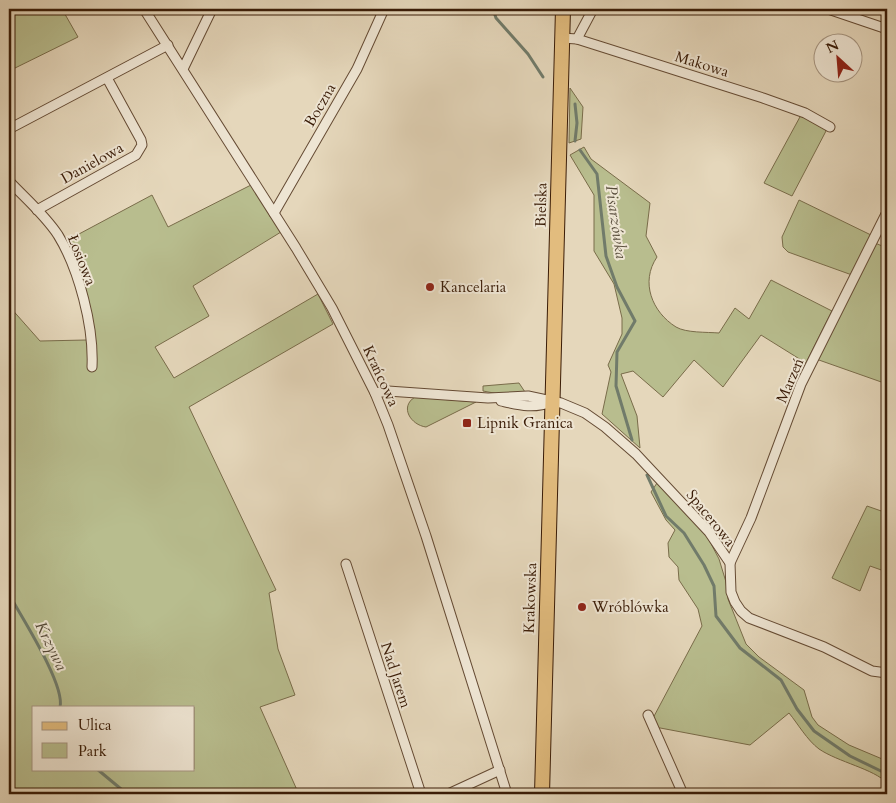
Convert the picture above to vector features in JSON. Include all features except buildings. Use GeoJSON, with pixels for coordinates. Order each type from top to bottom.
{"type":"FeatureCollection","features":[{"type":"Feature","properties":{"kind":"main road","name":"Bielska"},"geometry":{"type":"LineString","coordinates":[[552,402],[563,9]]}},
{"type":"Feature","properties":{"kind":"main road","name":"Krakowska"},"geometry":{"type":"LineString","coordinates":[[542,794],[552,402]]}},
{"type":"Feature","properties":{"kind":"street","name":"Krańcowa"},"geometry":{"type":"LineString","coordinates":[[144,9],[184,69],[332,308],[374,393],[391,433],[426,536],[507,794]]}},
{"type":"Feature","properties":{"kind":"street"},"geometry":{"type":"LineString","coordinates":[[184,69],[212,9]]}},
{"type":"Feature","properties":{"kind":"street","name":"Boczna"},"geometry":{"type":"LineString","coordinates":[[274,213],[357,69],[384,9]]}},
{"type":"Feature","properties":{"kind":"street"},"geometry":{"type":"LineString","coordinates":[[577,40],[593,9]]}},
{"type":"Feature","properties":{"kind":"street"},"geometry":{"type":"LineString","coordinates":[[828,9],[887,29]]}},
{"type":"Feature","properties":{"kind":"street","name":"Makowa"},"geometry":{"type":"LineString","coordinates":[[562,38],[577,40],[763,98],[806,113],[830,127]]}},
{"type":"Feature","properties":{"kind":"street"},"geometry":{"type":"LineString","coordinates":[[9,129],[168,45]]}},
{"type":"Feature","properties":{"kind":"street","name":"Danielowa"},"geometry":{"type":"LineString","coordinates":[[37,210],[136,155],[140,150],[141,140],[107,78]]}},
{"type":"Feature","properties":{"kind":"street","name":"Łosiowa"},"geometry":{"type":"LineString","coordinates":[[9,181],[58,235],[72,265],[93,345],[92,367]]}},
{"type":"Feature","properties":{"kind":"street","name":"Marzeń"},"geometry":{"type":"LineString","coordinates":[[730,563],[754,509],[801,384],[887,212]]}},
{"type":"Feature","properties":{"kind":"street","name":"Spacerowa"},"geometry":{"type":"LineString","coordinates":[[374,393],[388,390],[488,398],[528,396],[570,406],[585,413],[605,427],[636,454],[709,532],[730,563],[731,592],[741,612],[749,618],[824,647],[872,670],[887,673]]}},
{"type":"Feature","properties":{"kind":"street","name":"Nad Jarem"},"geometry":{"type":"LineString","coordinates":[[346,564],[420,794]]}},
{"type":"Feature","properties":{"kind":"street"},"geometry":{"type":"LineString","coordinates":[[648,715],[683,794]]}},
{"type":"Feature","properties":{"kind":"street"},"geometry":{"type":"LineString","coordinates":[[448,794],[500,770]]}},
{"type":"Feature","properties":{"kind":"green space"},"geometry":{"type":"Polygon","coordinates":[[[9,9],[62,9],[78,37],[9,71],[9,9]]]}},
{"type":"Feature","properties":{"kind":"green space"},"geometry":{"type":"Polygon","coordinates":[[[570,88],[583,107],[581,139],[569,143],[570,88]]]}},
{"type":"Feature","properties":{"kind":"green space"},"geometry":{"type":"Polygon","coordinates":[[[801,115],[821,126],[826,131],[792,196],[764,183],[801,115]]]}},
{"type":"Feature","properties":{"kind":"green space"},"geometry":{"type":"Polygon","coordinates":[[[584,147],[591,159],[650,203],[646,236],[657,257],[649,276],[649,286],[655,305],[668,321],[680,329],[719,333],[735,308],[749,319],[771,280],[832,311],[806,363],[761,335],[723,387],[694,360],[663,397],[633,371],[621,374],[637,416],[640,448],[602,414],[611,372],[608,365],[622,334],[622,318],[614,284],[594,251],[594,195],[570,155],[584,147]]]}},
{"type":"Feature","properties":{"kind":"green space"},"geometry":{"type":"Polygon","coordinates":[[[251,185],[281,232],[193,286],[209,316],[155,347],[174,378],[318,294],[333,324],[189,407],[276,590],[269,593],[278,649],[295,695],[260,707],[297,790],[290,794],[9,794],[9,306],[40,341],[86,340],[93,336],[64,242],[152,195],[168,227],[251,185]]]}},
{"type":"Feature","properties":{"kind":"green space"},"geometry":{"type":"Polygon","coordinates":[[[799,200],[871,235],[852,275],[788,252],[783,247],[782,237],[799,200]]]}},
{"type":"Feature","properties":{"kind":"green space"},"geometry":{"type":"Polygon","coordinates":[[[875,243],[887,248],[887,384],[816,359],[875,243]]]}},
{"type":"Feature","properties":{"kind":"green space"},"geometry":{"type":"Polygon","coordinates":[[[519,383],[525,392],[499,394],[483,391],[483,386],[519,383]]]}},
{"type":"Feature","properties":{"kind":"green space"},"geometry":{"type":"Polygon","coordinates":[[[415,397],[476,402],[426,427],[416,423],[407,410],[410,401],[415,397]]]}},
{"type":"Feature","properties":{"kind":"green space"},"geometry":{"type":"Polygon","coordinates":[[[657,483],[707,536],[719,559],[726,582],[728,599],[746,644],[759,657],[804,690],[812,717],[818,725],[849,745],[887,761],[887,783],[874,774],[819,749],[807,737],[789,713],[750,745],[655,727],[652,720],[702,626],[698,609],[679,580],[678,567],[669,557],[668,543],[675,530],[666,520],[651,492],[657,483]]]}},
{"type":"Feature","properties":{"kind":"green space"},"geometry":{"type":"Polygon","coordinates":[[[867,506],[887,513],[887,572],[870,566],[860,591],[832,578],[867,506]]]}},
{"type":"Feature","properties":{"kind":"waterway","name":"Pisarzówka"},"geometry":{"type":"LineString","coordinates":[[493,9],[496,18],[528,54],[543,77]]}},
{"type":"Feature","properties":{"kind":"waterway","name":"Pisarzówka"},"geometry":{"type":"LineString","coordinates":[[575,104],[577,123],[575,141]]}},
{"type":"Feature","properties":{"kind":"waterway","name":"Pisarzówka"},"geometry":{"type":"LineString","coordinates":[[580,150],[597,174],[606,256],[617,287],[635,321],[617,352],[616,386],[632,440]]}},
{"type":"Feature","properties":{"kind":"waterway","name":"Pisarzówka"},"geometry":{"type":"LineString","coordinates":[[647,475],[666,516],[684,533],[704,565],[714,586],[716,616],[740,648],[781,680],[797,709],[814,731],[850,756],[887,774]]}},
{"type":"Feature","properties":{"kind":"waterway","name":"Krzywa"},"geometry":{"type":"LineString","coordinates":[[9,602],[14,603],[51,670],[57,685],[60,706]]}},
{"type":"Feature","properties":{"kind":"waterway","name":"Krzywa"},"geometry":{"type":"LineString","coordinates":[[98,770],[127,794]]}},
{"type":"Feature","properties":{"kind":"place","name":"Kancelaria"},"geometry":{"type":"Point","coordinates":[430,287]}},
{"type":"Feature","properties":{"kind":"place","name":"Lipnik Granica"},"geometry":{"type":"Point","coordinates":[467,423]}},
{"type":"Feature","properties":{"kind":"place","name":"Wróblówka"},"geometry":{"type":"Point","coordinates":[582,607]}}]}
